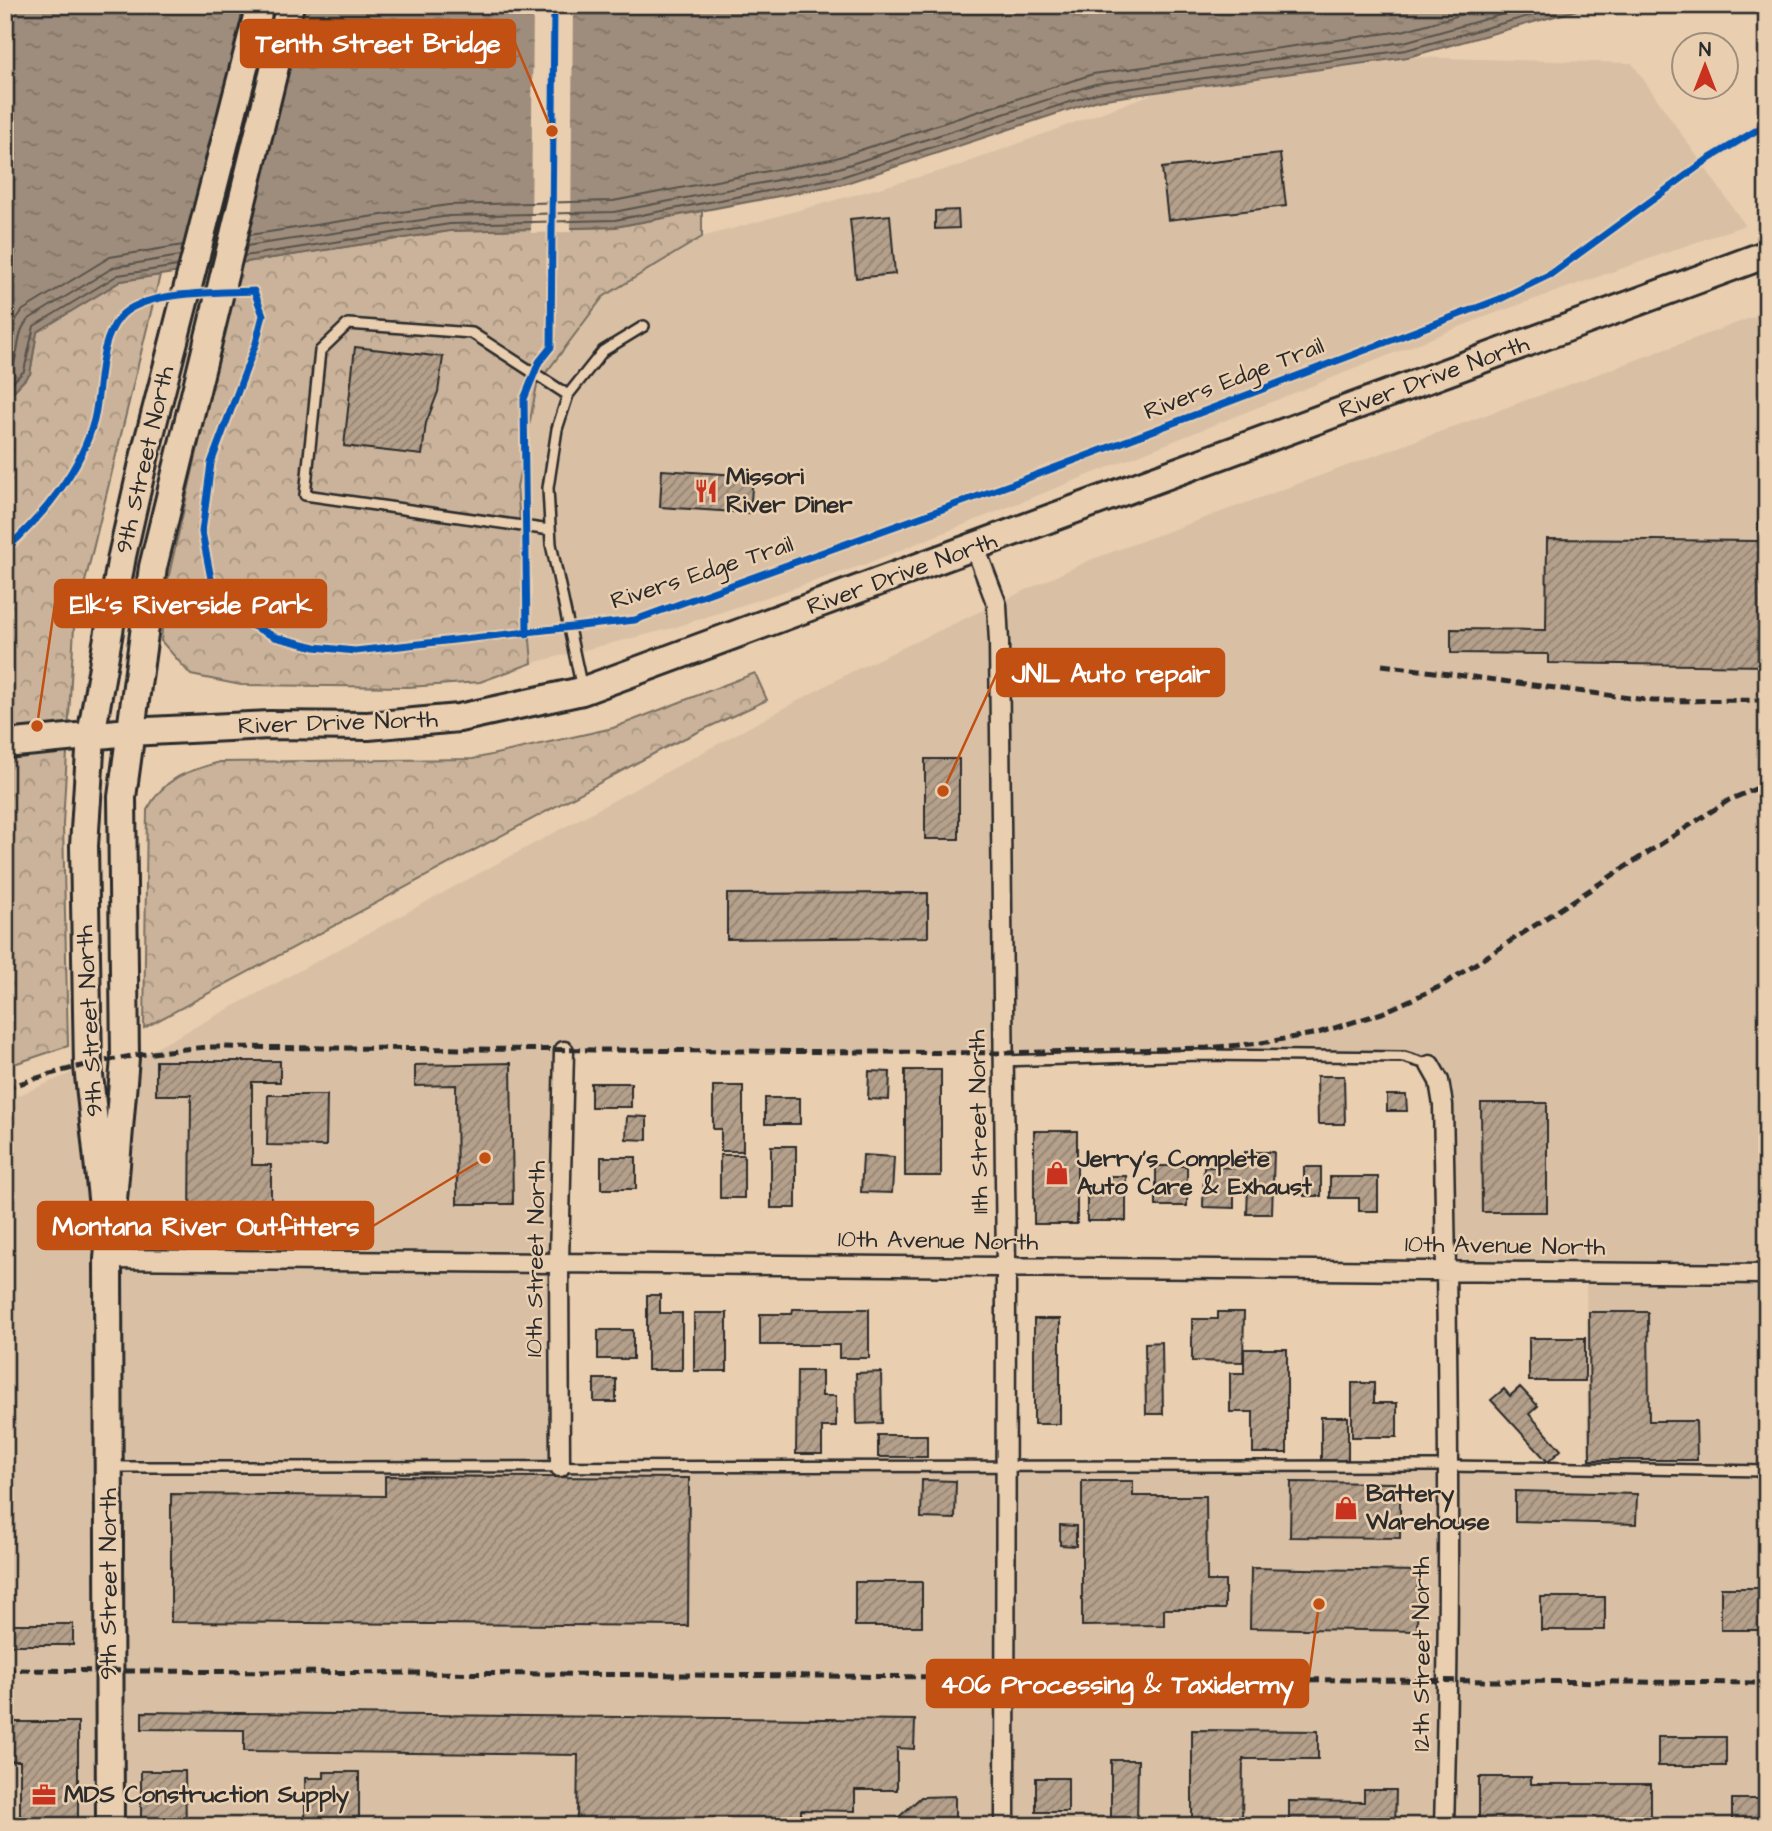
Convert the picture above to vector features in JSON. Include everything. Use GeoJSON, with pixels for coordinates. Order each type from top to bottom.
{"type":"FeatureCollection","features":[{"type":"Feature","properties":{"kind":"main road","name":"9th Street North"},"geometry":{"type":"LineString","coordinates":[[108,1259],[88,1066],[84,846],[91,736],[122,556],[145,454],[260,5]]}},
{"type":"Feature","properties":{"kind":"main road","name":"9th Street North"},"geometry":{"type":"LineString","coordinates":[[110,1826],[108,1259],[125,1058],[122,797],[153,568],[290,5]]}},
{"type":"Feature","properties":{"kind":"main road","name":"River Drive North"},"geometry":{"type":"LineString","coordinates":[[5,744],[129,732],[269,724],[368,726],[459,718],[582,691],[1767,254]]}},
{"type":"Feature","properties":{"kind":"street","name":"11th Street North"},"geometry":{"type":"LineString","coordinates":[[975,547],[997,605],[998,617],[1006,1266],[1006,1826]]}},
{"type":"Feature","properties":{"kind":"street","name":"10th Street North"},"geometry":{"type":"LineString","coordinates":[[560,1467],[559,1261],[565,1051]]}},
{"type":"Feature","properties":{"kind":"street","name":"12th Street North"},"geometry":{"type":"LineString","coordinates":[[1430,1065],[1439,1081],[1443,1105],[1449,1681],[1444,1826]]}},
{"type":"Feature","properties":{"kind":"street","name":"10th Avenue North"},"geometry":{"type":"LineString","coordinates":[[108,1259],[1767,1273]]}},
{"type":"Feature","properties":{"kind":"lane"},"geometry":{"type":"LineString","coordinates":[[550,530],[305,495],[320,351],[348,324],[472,333],[568,395]]}},
{"type":"Feature","properties":{"kind":"lane"},"geometry":{"type":"LineString","coordinates":[[582,691],[550,530],[548,488],[557,429],[568,395],[603,351],[644,326]]}},
{"type":"Feature","properties":{"kind":"lane"},"geometry":{"type":"LineString","coordinates":[[1003,1061],[1200,1055],[1404,1057],[1430,1065]]}},
{"type":"Feature","properties":{"kind":"lane"},"geometry":{"type":"LineString","coordinates":[[109,1467],[1447,1466],[1767,1471]]}},
{"type":"Feature","properties":{"kind":"shaded area"},"geometry":{"type":"Polygon","coordinates":[[[1408,57],[1632,63],[1745,225],[1487,316],[863,565],[673,628],[532,663],[517,487],[537,385],[603,297],[702,237],[955,167],[1157,92],[1408,57]]]}},
{"type":"Feature","properties":{"kind":"shaded area"},"geometry":{"type":"Polygon","coordinates":[[[1767,312],[1767,1826],[5,1826],[5,1101],[88,1066],[108,1254],[125,1058],[147,1053],[853,671],[1090,560],[1767,312]],[[565,1051],[560,1467],[1588,1468],[1586,1272],[1446,1270],[1443,1105],[1430,1065],[1404,1057],[565,1051]]]}},
{"type":"Feature","properties":{"kind":"green space"},"geometry":{"type":"Polygon","coordinates":[[[702,211],[702,237],[603,297],[537,385],[517,487],[532,663],[480,682],[408,687],[241,685],[191,675],[161,641],[166,588],[240,263],[450,231],[615,227],[702,211]]]}},
{"type":"Feature","properties":{"kind":"green space"},"geometry":{"type":"Polygon","coordinates":[[[160,275],[74,627],[63,824],[68,1046],[5,1067],[5,400],[30,374],[37,332],[121,281],[160,275]]]}},
{"type":"Feature","properties":{"kind":"green space"},"geometry":{"type":"Polygon","coordinates":[[[755,673],[767,700],[668,746],[144,1028],[147,810],[161,790],[177,777],[220,762],[473,759],[613,728],[755,673]]]}},
{"type":"Feature","properties":{"kind":"water"},"geometry":{"type":"Polygon","coordinates":[[[5,5],[1595,5],[1408,57],[1098,100],[843,184],[615,227],[450,231],[121,281],[37,332],[30,374],[5,400],[5,5]]]}},
{"type":"Feature","properties":{"kind":"pier"},"geometry":{"type":"Polygon","coordinates":[[[533,5],[573,5],[571,232],[531,233],[533,5]]]}},
{"type":"Feature","properties":{"kind":"building"},"geometry":{"type":"Polygon","coordinates":[[[1280,154],[1286,206],[1168,220],[1162,168],[1280,154]]]}},
{"type":"Feature","properties":{"kind":"building"},"geometry":{"type":"Polygon","coordinates":[[[958,210],[959,228],[935,229],[935,211],[958,210]]]}},
{"type":"Feature","properties":{"kind":"building"},"geometry":{"type":"Polygon","coordinates":[[[890,215],[895,274],[856,278],[850,219],[890,215]]]}},
{"type":"Feature","properties":{"kind":"building"},"geometry":{"type":"Polygon","coordinates":[[[355,347],[443,357],[438,392],[426,423],[422,455],[344,446],[355,347]]]}},
{"type":"Feature","properties":{"kind":"building","name":"Missori River Diner"},"geometry":{"type":"Polygon","coordinates":[[[662,470],[753,476],[750,513],[660,507],[662,470]]]}},
{"type":"Feature","properties":{"kind":"building"},"geometry":{"type":"Polygon","coordinates":[[[1759,488],[1767,488],[1767,666],[1548,663],[1548,654],[1451,653],[1451,629],[1546,630],[1547,539],[1759,541],[1759,488]]]}},
{"type":"Feature","properties":{"kind":"building"},"geometry":{"type":"Polygon","coordinates":[[[925,759],[959,759],[959,839],[925,839],[925,759]]]}},
{"type":"Feature","properties":{"kind":"building"},"geometry":{"type":"Polygon","coordinates":[[[928,893],[928,937],[727,939],[727,894],[928,893]]]}},
{"type":"Feature","properties":{"kind":"building"},"geometry":{"type":"Polygon","coordinates":[[[156,1061],[280,1061],[280,1082],[252,1082],[252,1165],[271,1165],[271,1224],[190,1224],[191,1095],[156,1095],[156,1061]]]}},
{"type":"Feature","properties":{"kind":"building"},"geometry":{"type":"Polygon","coordinates":[[[511,1063],[513,1204],[457,1204],[456,1085],[415,1086],[415,1065],[511,1063]]]}},
{"type":"Feature","properties":{"kind":"building"},"geometry":{"type":"Polygon","coordinates":[[[905,1070],[941,1070],[941,1176],[905,1176],[905,1070]]]}},
{"type":"Feature","properties":{"kind":"building"},"geometry":{"type":"Polygon","coordinates":[[[869,1071],[890,1072],[889,1100],[868,1099],[869,1071]]]}},
{"type":"Feature","properties":{"kind":"building"},"geometry":{"type":"Polygon","coordinates":[[[1317,1076],[1344,1076],[1345,1124],[1318,1124],[1317,1076]]]}},
{"type":"Feature","properties":{"kind":"building"},"geometry":{"type":"Polygon","coordinates":[[[591,1083],[631,1083],[631,1107],[591,1107],[591,1083]]]}},
{"type":"Feature","properties":{"kind":"building"},"geometry":{"type":"Polygon","coordinates":[[[713,1086],[743,1086],[743,1151],[721,1151],[721,1129],[713,1129],[713,1086]]]}},
{"type":"Feature","properties":{"kind":"building"},"geometry":{"type":"Polygon","coordinates":[[[268,1095],[327,1095],[326,1146],[267,1145],[268,1095]]]}},
{"type":"Feature","properties":{"kind":"building"},"geometry":{"type":"Polygon","coordinates":[[[1387,1095],[1406,1095],[1407,1111],[1387,1111],[1387,1095]]]}},
{"type":"Feature","properties":{"kind":"building"},"geometry":{"type":"Polygon","coordinates":[[[765,1098],[800,1098],[800,1124],[765,1124],[765,1098]]]}},
{"type":"Feature","properties":{"kind":"building"},"geometry":{"type":"Polygon","coordinates":[[[1481,1103],[1547,1103],[1547,1212],[1482,1212],[1481,1103]]]}},
{"type":"Feature","properties":{"kind":"building"},"geometry":{"type":"Polygon","coordinates":[[[627,1116],[647,1117],[647,1140],[626,1139],[627,1116]]]}},
{"type":"Feature","properties":{"kind":"building"},"geometry":{"type":"Polygon","coordinates":[[[1034,1131],[1077,1131],[1077,1224],[1034,1224],[1034,1131]]]}},
{"type":"Feature","properties":{"kind":"building"},"geometry":{"type":"Polygon","coordinates":[[[771,1146],[796,1146],[796,1208],[771,1208],[771,1146]]]}},
{"type":"Feature","properties":{"kind":"building"},"geometry":{"type":"Polygon","coordinates":[[[1245,1152],[1274,1152],[1272,1214],[1247,1214],[1248,1187],[1234,1187],[1234,1208],[1203,1207],[1204,1167],[1245,1168],[1245,1152]]]}},
{"type":"Feature","properties":{"kind":"building"},"geometry":{"type":"Polygon","coordinates":[[[720,1155],[744,1155],[744,1198],[720,1198],[720,1155]]]}},
{"type":"Feature","properties":{"kind":"building"},"geometry":{"type":"Polygon","coordinates":[[[863,1155],[894,1157],[892,1193],[861,1192],[863,1155]]]}},
{"type":"Feature","properties":{"kind":"building"},"geometry":{"type":"Polygon","coordinates":[[[601,1157],[636,1157],[636,1189],[601,1189],[601,1157]]]}},
{"type":"Feature","properties":{"kind":"building"},"geometry":{"type":"Polygon","coordinates":[[[1156,1166],[1187,1166],[1187,1206],[1156,1206],[1156,1166]]]}},
{"type":"Feature","properties":{"kind":"building"},"geometry":{"type":"Polygon","coordinates":[[[1304,1167],[1321,1167],[1321,1196],[1304,1196],[1304,1167]]]}},
{"type":"Feature","properties":{"kind":"building"},"geometry":{"type":"Polygon","coordinates":[[[1107,1176],[1126,1176],[1126,1221],[1087,1221],[1087,1190],[1107,1190],[1107,1176]]]}},
{"type":"Feature","properties":{"kind":"building"},"geometry":{"type":"Polygon","coordinates":[[[1330,1177],[1378,1177],[1378,1211],[1359,1211],[1359,1198],[1330,1198],[1330,1177]]]}},
{"type":"Feature","properties":{"kind":"building"},"geometry":{"type":"Polygon","coordinates":[[[647,1295],[660,1295],[660,1313],[682,1313],[682,1370],[647,1370],[647,1295]]]}},
{"type":"Feature","properties":{"kind":"building"},"geometry":{"type":"Polygon","coordinates":[[[793,1309],[869,1309],[869,1358],[839,1358],[839,1345],[760,1345],[760,1314],[792,1314],[793,1309]]]}},
{"type":"Feature","properties":{"kind":"building"},"geometry":{"type":"Polygon","coordinates":[[[1218,1312],[1244,1312],[1243,1362],[1192,1361],[1192,1319],[1218,1319],[1218,1312]]]}},
{"type":"Feature","properties":{"kind":"building"},"geometry":{"type":"Polygon","coordinates":[[[1589,1312],[1648,1312],[1649,1421],[1696,1421],[1697,1460],[1590,1460],[1589,1312]]]}},
{"type":"Feature","properties":{"kind":"building"},"geometry":{"type":"Polygon","coordinates":[[[694,1313],[727,1313],[727,1371],[694,1371],[694,1313]]]}},
{"type":"Feature","properties":{"kind":"building"},"geometry":{"type":"Polygon","coordinates":[[[1034,1319],[1060,1319],[1060,1424],[1034,1424],[1034,1319]]]}},
{"type":"Feature","properties":{"kind":"building"},"geometry":{"type":"Polygon","coordinates":[[[598,1330],[633,1330],[633,1359],[598,1359],[598,1330]]]}},
{"type":"Feature","properties":{"kind":"building"},"geometry":{"type":"Polygon","coordinates":[[[1529,1338],[1585,1338],[1585,1381],[1529,1381],[1529,1338]]]}},
{"type":"Feature","properties":{"kind":"building"},"geometry":{"type":"Polygon","coordinates":[[[1162,1342],[1163,1414],[1146,1414],[1145,1343],[1162,1342]]]}},
{"type":"Feature","properties":{"kind":"building"},"geometry":{"type":"Polygon","coordinates":[[[1244,1349],[1287,1349],[1287,1453],[1253,1453],[1253,1412],[1230,1412],[1230,1373],[1244,1373],[1244,1349]]]}},
{"type":"Feature","properties":{"kind":"building"},"geometry":{"type":"Polygon","coordinates":[[[797,1371],[822,1371],[822,1396],[836,1396],[836,1427],[822,1427],[822,1454],[796,1454],[797,1371]]]}},
{"type":"Feature","properties":{"kind":"building"},"geometry":{"type":"Polygon","coordinates":[[[881,1372],[882,1423],[857,1424],[856,1373],[881,1372]]]}},
{"type":"Feature","properties":{"kind":"building"},"geometry":{"type":"Polygon","coordinates":[[[594,1379],[616,1379],[616,1402],[594,1402],[594,1379]]]}},
{"type":"Feature","properties":{"kind":"building"},"geometry":{"type":"Polygon","coordinates":[[[1352,1383],[1374,1383],[1374,1403],[1397,1403],[1397,1437],[1352,1437],[1352,1383]]]}},
{"type":"Feature","properties":{"kind":"building"},"geometry":{"type":"Polygon","coordinates":[[[1520,1387],[1538,1406],[1529,1414],[1561,1450],[1548,1462],[1491,1400],[1504,1389],[1510,1396],[1520,1387]]]}},
{"type":"Feature","properties":{"kind":"building"},"geometry":{"type":"Polygon","coordinates":[[[1321,1417],[1348,1417],[1348,1460],[1321,1460],[1321,1417]]]}},
{"type":"Feature","properties":{"kind":"building"},"geometry":{"type":"Polygon","coordinates":[[[878,1435],[927,1435],[927,1457],[878,1457],[878,1435]]]}},
{"type":"Feature","properties":{"kind":"building"},"geometry":{"type":"Polygon","coordinates":[[[385,1476],[689,1478],[688,1626],[171,1622],[171,1494],[385,1496],[385,1476]]]}},
{"type":"Feature","properties":{"kind":"building"},"geometry":{"type":"Polygon","coordinates":[[[922,1480],[956,1481],[955,1519],[921,1518],[922,1480]]]}},
{"type":"Feature","properties":{"kind":"building"},"geometry":{"type":"Polygon","coordinates":[[[1082,1481],[1133,1481],[1133,1496],[1206,1496],[1207,1581],[1225,1581],[1225,1609],[1164,1609],[1164,1625],[1082,1626],[1082,1481]]]}},
{"type":"Feature","properties":{"kind":"building"},"geometry":{"type":"Polygon","coordinates":[[[1291,1482],[1400,1483],[1400,1538],[1290,1537],[1291,1482]]]}},
{"type":"Feature","properties":{"kind":"building"},"geometry":{"type":"Polygon","coordinates":[[[1515,1491],[1637,1494],[1636,1524],[1515,1521],[1515,1491]]]}},
{"type":"Feature","properties":{"kind":"building"},"geometry":{"type":"Polygon","coordinates":[[[1060,1525],[1076,1526],[1076,1546],[1060,1545],[1060,1525]]]}},
{"type":"Feature","properties":{"kind":"building"},"geometry":{"type":"Polygon","coordinates":[[[1251,1568],[1418,1571],[1417,1631],[1250,1628],[1251,1568]]]}},
{"type":"Feature","properties":{"kind":"building"},"geometry":{"type":"Polygon","coordinates":[[[855,1582],[922,1582],[922,1626],[855,1626],[855,1582]]]}},
{"type":"Feature","properties":{"kind":"building"},"geometry":{"type":"Polygon","coordinates":[[[1721,1588],[1767,1588],[1767,1630],[1721,1630],[1721,1588]]]}},
{"type":"Feature","properties":{"kind":"building"},"geometry":{"type":"Polygon","coordinates":[[[1541,1597],[1605,1597],[1605,1630],[1541,1630],[1541,1597]]]}},
{"type":"Feature","properties":{"kind":"building"},"geometry":{"type":"Polygon","coordinates":[[[11,1624],[73,1624],[73,1645],[11,1645],[11,1624]]]}},
{"type":"Feature","properties":{"kind":"building"},"geometry":{"type":"Polygon","coordinates":[[[142,1712],[915,1720],[914,1749],[897,1748],[897,1790],[855,1790],[855,1811],[801,1810],[801,1826],[622,1826],[622,1823],[577,1823],[578,1755],[244,1751],[244,1730],[142,1729],[142,1712]]]}},
{"type":"Feature","properties":{"kind":"building"},"geometry":{"type":"Polygon","coordinates":[[[9,1722],[78,1722],[78,1826],[20,1826],[20,1761],[9,1761],[9,1722]]]}},
{"type":"Feature","properties":{"kind":"building"},"geometry":{"type":"Polygon","coordinates":[[[1192,1730],[1318,1731],[1318,1759],[1243,1759],[1242,1823],[1192,1823],[1192,1730]]]}},
{"type":"Feature","properties":{"kind":"building"},"geometry":{"type":"Polygon","coordinates":[[[1658,1737],[1726,1737],[1726,1766],[1658,1766],[1658,1737]]]}},
{"type":"Feature","properties":{"kind":"building"},"geometry":{"type":"Polygon","coordinates":[[[1111,1760],[1138,1760],[1137,1826],[1111,1826],[1111,1760]]]}},
{"type":"Feature","properties":{"kind":"building"},"geometry":{"type":"Polygon","coordinates":[[[141,1771],[185,1771],[186,1826],[141,1826],[141,1771]]]}},
{"type":"Feature","properties":{"kind":"building"},"geometry":{"type":"Polygon","coordinates":[[[324,1772],[359,1772],[359,1825],[305,1825],[305,1778],[324,1778],[324,1772]]]}},
{"type":"Feature","properties":{"kind":"building"},"geometry":{"type":"Polygon","coordinates":[[[1479,1777],[1531,1777],[1531,1784],[1651,1784],[1651,1826],[1479,1826],[1479,1777]]]}},
{"type":"Feature","properties":{"kind":"building"},"geometry":{"type":"Polygon","coordinates":[[[1036,1778],[1068,1778],[1068,1812],[1036,1812],[1036,1778]]]}},
{"type":"Feature","properties":{"kind":"building"},"geometry":{"type":"Polygon","coordinates":[[[1364,1790],[1396,1790],[1395,1826],[1274,1826],[1274,1820],[1289,1820],[1289,1801],[1364,1802],[1364,1790]]]}},
{"type":"Feature","properties":{"kind":"building"},"geometry":{"type":"Polygon","coordinates":[[[955,1796],[955,1826],[889,1826],[921,1797],[955,1796]]]}},
{"type":"Feature","properties":{"kind":"building"},"geometry":{"type":"Polygon","coordinates":[[[1732,1799],[1767,1799],[1767,1826],[1732,1826],[1732,1799]]]}},
{"type":"Feature","properties":{"kind":"railway"},"geometry":{"type":"LineString","coordinates":[[1382,665],[1653,701],[1767,700]]}},
{"type":"Feature","properties":{"kind":"railway"},"geometry":{"type":"LineString","coordinates":[[5,1089],[54,1073],[106,1061],[209,1047],[1002,1053],[1207,1048],[1261,1043],[1318,1033],[1382,1013],[1441,986],[1729,800],[1767,784]]}},
{"type":"Feature","properties":{"kind":"railway"},"geometry":{"type":"LineString","coordinates":[[5,1670],[1767,1683]]}},
{"type":"Feature","properties":{"kind":"cycle path"},"geometry":{"type":"LineString","coordinates":[[527,634],[524,399],[539,362],[551,347],[554,5]]}},
{"type":"Feature","properties":{"kind":"cycle path","name":"Rivers Edge Trail"},"geometry":{"type":"LineString","coordinates":[[5,550],[59,491],[80,457],[94,420],[107,340],[120,317],[131,308],[164,297],[254,291],[263,315],[256,343],[211,463],[202,532],[212,584],[239,619],[275,637],[315,647],[355,651],[635,620],[1012,484],[1500,299],[1551,274],[1707,160],[1767,124]]}},
{"type":"Feature","properties":{"kind":"place","name":"Tenth Street Bridge"},"geometry":{"type":"Point","coordinates":[552,131]}},
{"type":"Feature","properties":{"kind":"place","name":"Missori River Diner"},"geometry":{"type":"Point","coordinates":[706,491]}},
{"type":"Feature","properties":{"kind":"place","name":"Elk's Riverside Park"},"geometry":{"type":"Point","coordinates":[37,726]}},
{"type":"Feature","properties":{"kind":"place","name":"JNL Auto repair"},"geometry":{"type":"Point","coordinates":[943,791]}},
{"type":"Feature","properties":{"kind":"place","name":"Montana River Outfitters"},"geometry":{"type":"Point","coordinates":[485,1158]}},
{"type":"Feature","properties":{"kind":"place","name":"Jerry's Complete Auto Care & Exhaust"},"geometry":{"type":"Point","coordinates":[1057,1173]}},
{"type":"Feature","properties":{"kind":"place","name":"Battery Warehouse"},"geometry":{"type":"Point","coordinates":[1346,1508]}},
{"type":"Feature","properties":{"kind":"place","name":"406 Processing & Taxidermy"},"geometry":{"type":"Point","coordinates":[1319,1604]}},
{"type":"Feature","properties":{"kind":"place","name":"MDS Construction Supply"},"geometry":{"type":"Point","coordinates":[44,1795]}}]}
